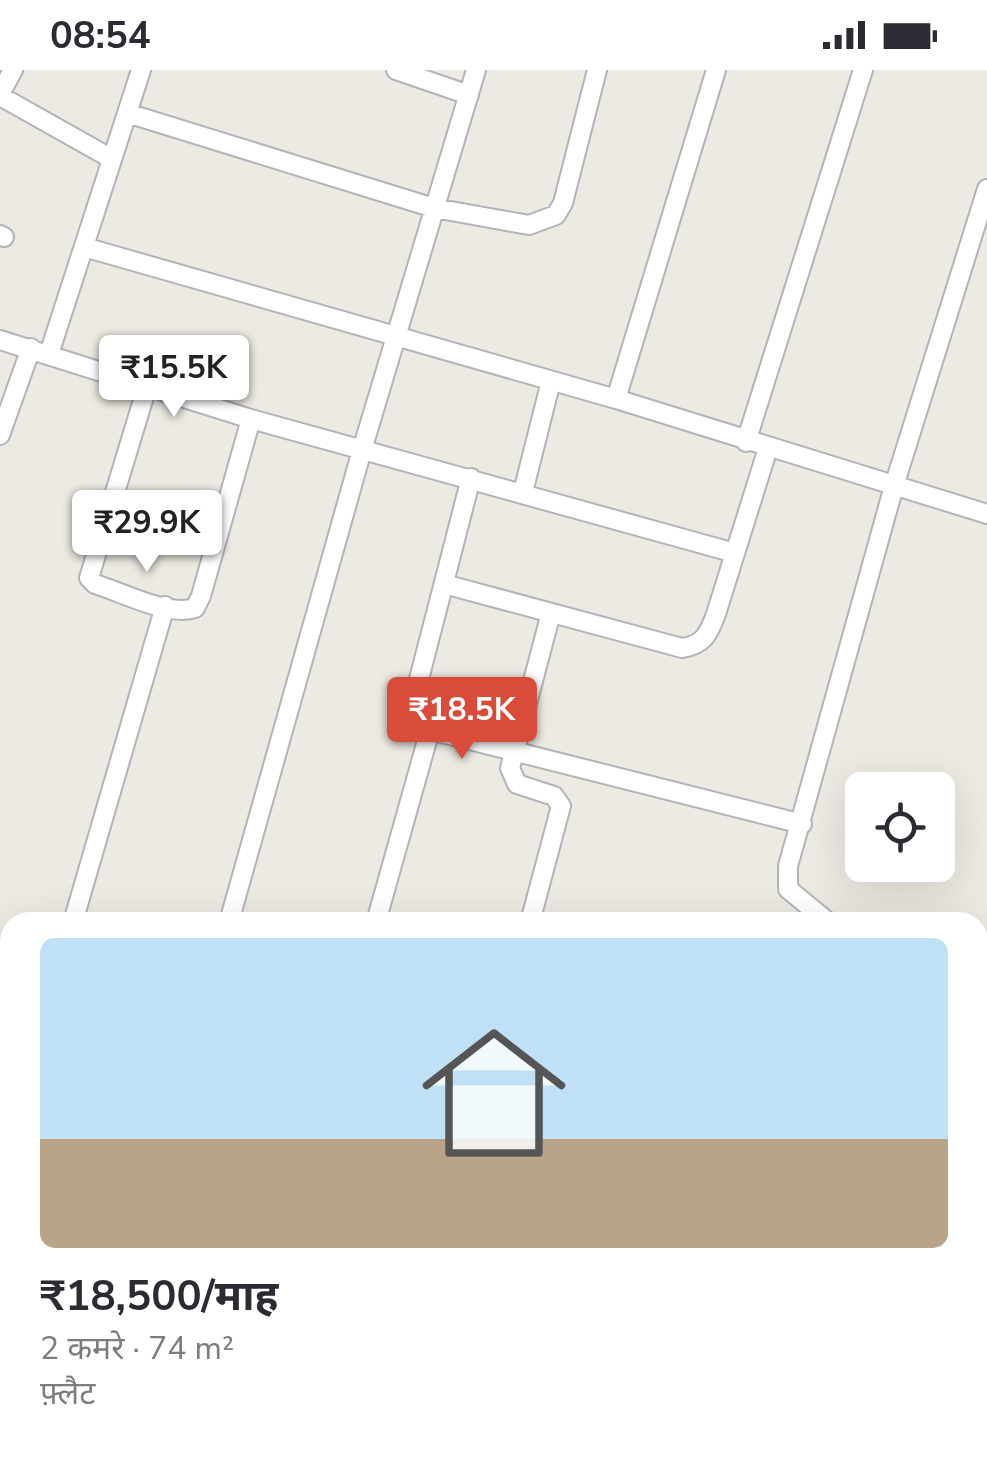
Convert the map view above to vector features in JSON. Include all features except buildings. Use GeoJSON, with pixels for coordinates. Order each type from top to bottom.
{"type":"FeatureCollection","features":[{"type":"Feature","properties":{"kind":"street"},"geometry":{"type":"LineString","coordinates":[[14,70],[0,95],[112,159]]}},
{"type":"Feature","properties":{"kind":"street"},"geometry":{"type":"LineString","coordinates":[[0,435],[84,247],[142,70]]}},
{"type":"Feature","properties":{"kind":"street"},"geometry":{"type":"LineString","coordinates":[[396,70],[469,95]]}},
{"type":"Feature","properties":{"kind":"street"},"geometry":{"type":"LineString","coordinates":[[232,912],[362,450],[476,70]]}},
{"type":"Feature","properties":{"kind":"street"},"geometry":{"type":"LineString","coordinates":[[127,113],[434,208],[529,225],[556,215],[597,70]]}},
{"type":"Feature","properties":{"kind":"street"},"geometry":{"type":"LineString","coordinates":[[616,399],[716,70]]}},
{"type":"Feature","properties":{"kind":"street"},"geometry":{"type":"LineString","coordinates":[[746,442],[863,70]]}},
{"type":"Feature","properties":{"kind":"street"},"geometry":{"type":"LineString","coordinates":[[816,912],[788,888],[788,866],[894,486],[987,189]]}},
{"type":"Feature","properties":{"kind":"street"},"geometry":{"type":"LineString","coordinates":[[84,247],[616,399],[987,514]]}},
{"type":"Feature","properties":{"kind":"street"},"geometry":{"type":"LineString","coordinates":[[0,340],[252,419],[735,553]]}},
{"type":"Feature","properties":{"kind":"street"},"geometry":{"type":"LineString","coordinates":[[522,492],[551,381]]}},
{"type":"Feature","properties":{"kind":"street"},"geometry":{"type":"LineString","coordinates":[[147,387],[90,578],[95,584],[165,606],[187,611],[195,608],[201,596],[252,419]]}},
{"type":"Feature","properties":{"kind":"street"},"geometry":{"type":"LineString","coordinates":[[444,584],[682,648],[696,646],[708,636],[768,448]]}},
{"type":"Feature","properties":{"kind":"street"},"geometry":{"type":"LineString","coordinates":[[470,478],[412,710],[414,721],[430,730],[802,824]]}},
{"type":"Feature","properties":{"kind":"street"},"geometry":{"type":"LineString","coordinates":[[76,912],[165,606]]}},
{"type":"Feature","properties":{"kind":"street"},"geometry":{"type":"LineString","coordinates":[[533,912],[561,806],[554,796],[511,777],[513,751],[551,613]]}},
{"type":"Feature","properties":{"kind":"street"},"geometry":{"type":"LineString","coordinates":[[379,912],[430,730]]}}]}
